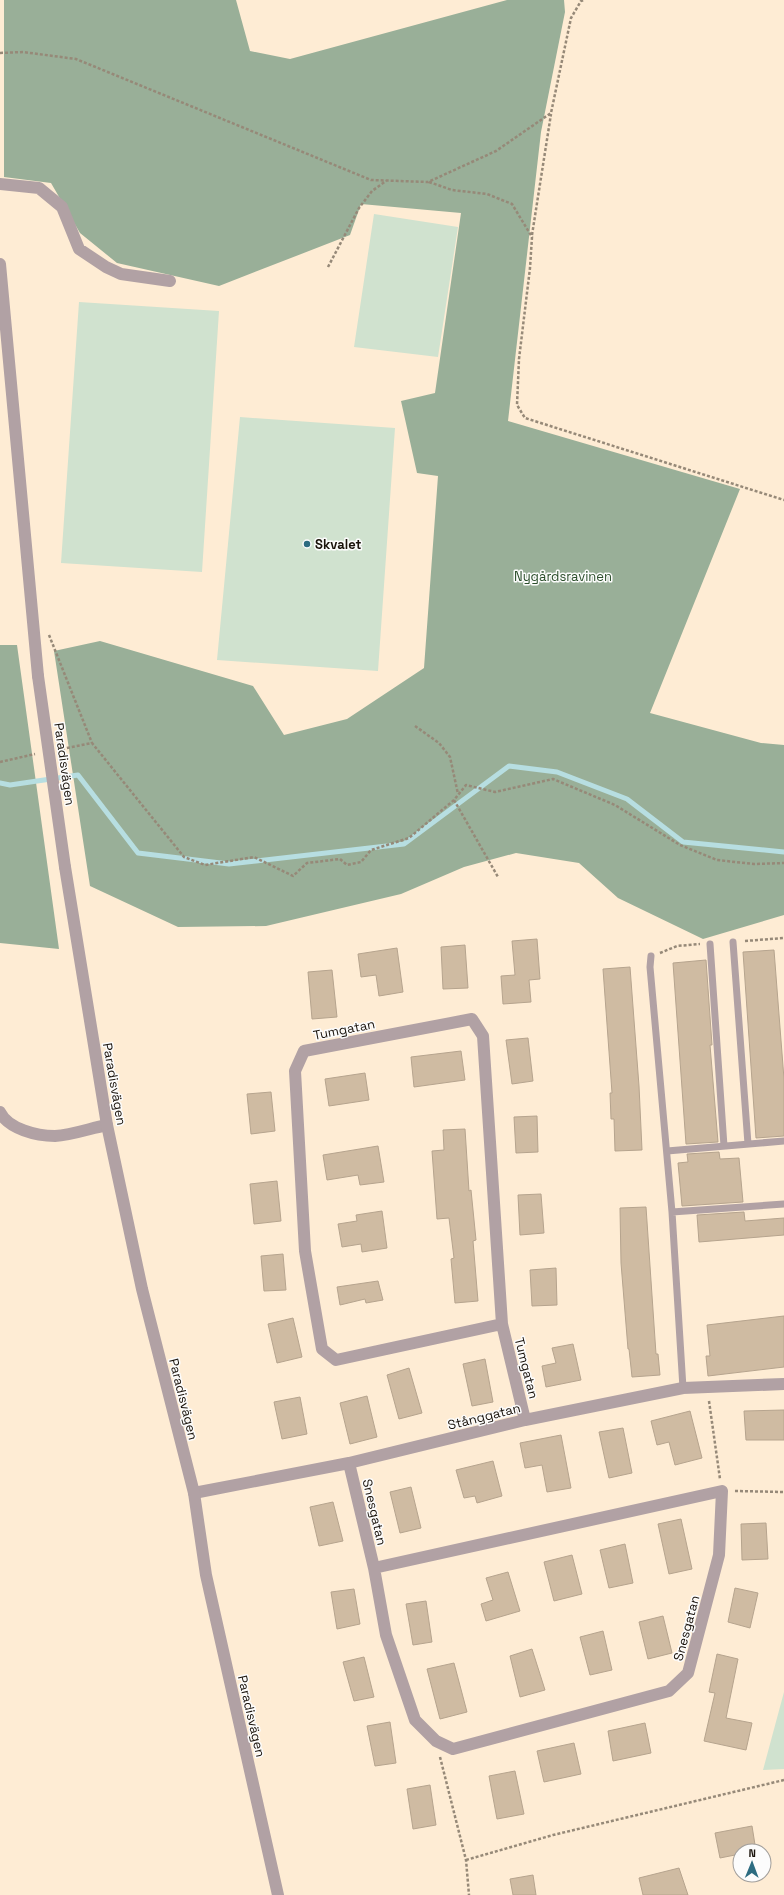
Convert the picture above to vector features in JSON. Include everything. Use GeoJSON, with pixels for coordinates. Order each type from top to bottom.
{"type":"FeatureCollection","features":[{"type":"Feature","properties":{"kind":"street"},"geometry":{"type":"LineString","coordinates":[[0,184],[39,188],[62,207],[79,249],[106,267],[121,274],[170,280]]}},
{"type":"Feature","properties":{"kind":"street","name":"Paradisvägen"},"geometry":{"type":"LineString","coordinates":[[0,264],[38,676],[65,867],[107,1125],[142,1289],[194,1493],[206,1575],[278,1895]]}},
{"type":"Feature","properties":{"kind":"street","name":"Tumgatan"},"geometry":{"type":"LineString","coordinates":[[502,1324],[336,1360],[322,1349],[304,1251],[295,1071],[304,1051],[472,1019],[483,1036],[502,1324],[526,1420]]}},
{"type":"Feature","properties":{"kind":"street"},"geometry":{"type":"LineString","coordinates":[[0,1112],[3,1119],[25,1132],[55,1136],[107,1125]]}},
{"type":"Feature","properties":{"kind":"street","name":"Stånggatan"},"geometry":{"type":"LineString","coordinates":[[194,1493],[349,1464],[526,1420],[683,1388],[784,1384]]}},
{"type":"Feature","properties":{"kind":"street","name":"Snesgatan"},"geometry":{"type":"LineString","coordinates":[[349,1464],[374,1568],[386,1636],[415,1720],[436,1741],[453,1749],[669,1691],[688,1673],[718,1563],[722,1491]]}},
{"type":"Feature","properties":{"kind":"street"},"geometry":{"type":"LineString","coordinates":[[374,1568],[722,1491]]}},
{"type":"Feature","properties":{"kind":"lane"},"geometry":{"type":"LineString","coordinates":[[733,942],[748,1144]]}},
{"type":"Feature","properties":{"kind":"lane"},"geometry":{"type":"LineString","coordinates":[[710,944],[724,1146]]}},
{"type":"Feature","properties":{"kind":"lane"},"geometry":{"type":"LineString","coordinates":[[651,956],[650,967],[672,1212],[683,1388]]}},
{"type":"Feature","properties":{"kind":"lane"},"geometry":{"type":"LineString","coordinates":[[667,1151],[784,1141]]}},
{"type":"Feature","properties":{"kind":"lane"},"geometry":{"type":"LineString","coordinates":[[672,1212],[784,1204]]}},
{"type":"Feature","properties":{"kind":"path"},"geometry":{"type":"LineString","coordinates":[[582,0],[571,18],[551,113],[532,237],[530,268],[519,359],[517,405],[525,418],[784,500]]}},
{"type":"Feature","properties":{"kind":"path"},"geometry":{"type":"LineString","coordinates":[[0,53],[23,52],[76,60],[371,180],[428,182],[452,190],[488,194],[512,204],[532,237]]}},
{"type":"Feature","properties":{"kind":"path"},"geometry":{"type":"LineString","coordinates":[[428,182],[496,151],[551,113]]}},
{"type":"Feature","properties":{"kind":"path"},"geometry":{"type":"LineString","coordinates":[[328,267],[359,208],[372,191],[387,181]]}},
{"type":"Feature","properties":{"kind":"path"},"geometry":{"type":"LineString","coordinates":[[49,634],[57,658],[92,742],[184,857],[205,865],[254,857],[293,876],[307,863],[340,859],[347,865],[361,862],[371,850],[409,838],[454,800],[466,785],[495,792],[553,779],[615,805],[680,845],[717,860],[754,864],[784,863]]}},
{"type":"Feature","properties":{"kind":"path"},"geometry":{"type":"LineString","coordinates":[[415,726],[439,743],[450,757],[458,794]]}},
{"type":"Feature","properties":{"kind":"path"},"geometry":{"type":"LineString","coordinates":[[85,744],[92,742]]}},
{"type":"Feature","properties":{"kind":"path"},"geometry":{"type":"LineString","coordinates":[[454,800],[498,877]]}},
{"type":"Feature","properties":{"kind":"path"},"geometry":{"type":"LineString","coordinates":[[707,1387],[722,1491],[784,1492]]}},
{"type":"Feature","properties":{"kind":"path"},"geometry":{"type":"LineString","coordinates":[[436,1741],[466,1860],[469,1895]]}},
{"type":"Feature","properties":{"kind":"path"},"geometry":{"type":"LineString","coordinates":[[466,1860],[553,1835],[784,1780]]}},
{"type":"Feature","properties":{"kind":"green space","name":"Nygårdsravinen"},"geometry":{"type":"Polygon","coordinates":[[[4,0],[236,0],[250,51],[290,59],[507,0],[564,0],[565,12],[541,132],[508,421],[740,489],[650,713],[761,743],[784,745],[784,915],[703,939],[618,898],[579,863],[516,853],[464,867],[401,894],[266,926],[178,927],[90,886],[54,651],[100,641],[253,686],[284,735],[347,719],[424,668],[438,476],[417,473],[401,401],[435,393],[461,213],[361,204],[350,235],[219,286],[117,263],[80,233],[51,183],[4,177],[4,0]]]}},
{"type":"Feature","properties":{"kind":"green space"},"geometry":{"type":"Polygon","coordinates":[[[374,214],[458,227],[438,357],[354,347],[374,214]]]}},
{"type":"Feature","properties":{"kind":"green space"},"geometry":{"type":"Polygon","coordinates":[[[79,302],[219,311],[202,572],[61,563],[79,302]]]}},
{"type":"Feature","properties":{"kind":"green space","name":"Skvalet"},"geometry":{"type":"Polygon","coordinates":[[[240,417],[395,428],[378,671],[217,660],[240,417]]]}},
{"type":"Feature","properties":{"kind":"green space"},"geometry":{"type":"Polygon","coordinates":[[[0,645],[17,645],[59,949],[0,943],[0,645]]]}},
{"type":"Feature","properties":{"kind":"green space"},"geometry":{"type":"Polygon","coordinates":[[[784,1692],[784,1769],[763,1770],[784,1692]]]}},
{"type":"Feature","properties":{"kind":"building"},"geometry":{"type":"Polygon","coordinates":[[[537,939],[540,979],[529,980],[531,1002],[503,1004],[501,976],[515,975],[512,941],[537,939]]]}},
{"type":"Feature","properties":{"kind":"building"},"geometry":{"type":"Polygon","coordinates":[[[465,945],[468,988],[443,989],[441,947],[465,945]]]}},
{"type":"Feature","properties":{"kind":"building"},"geometry":{"type":"Polygon","coordinates":[[[397,948],[403,992],[379,996],[376,975],[361,977],[358,954],[397,948]]]}},
{"type":"Feature","properties":{"kind":"building"},"geometry":{"type":"Polygon","coordinates":[[[774,950],[784,1079],[784,1136],[756,1138],[743,952],[774,950]]]}},
{"type":"Feature","properties":{"kind":"building"},"geometry":{"type":"Polygon","coordinates":[[[706,960],[712,1045],[710,1045],[718,1142],[686,1144],[673,963],[706,960]]]}},
{"type":"Feature","properties":{"kind":"building"},"geometry":{"type":"Polygon","coordinates":[[[630,967],[642,1150],[615,1151],[614,1119],[611,1119],[610,1093],[612,1093],[603,969],[630,967]]]}},
{"type":"Feature","properties":{"kind":"building"},"geometry":{"type":"Polygon","coordinates":[[[332,970],[337,1017],[312,1019],[308,972],[332,970]]]}},
{"type":"Feature","properties":{"kind":"building"},"geometry":{"type":"Polygon","coordinates":[[[528,1038],[533,1081],[512,1084],[506,1040],[528,1038]]]}},
{"type":"Feature","properties":{"kind":"building"},"geometry":{"type":"Polygon","coordinates":[[[461,1051],[465,1080],[414,1087],[411,1057],[461,1051]]]}},
{"type":"Feature","properties":{"kind":"building"},"geometry":{"type":"Polygon","coordinates":[[[365,1073],[369,1100],[329,1106],[325,1079],[365,1073]]]}},
{"type":"Feature","properties":{"kind":"building"},"geometry":{"type":"Polygon","coordinates":[[[271,1092],[275,1131],[251,1134],[247,1094],[271,1092]]]}},
{"type":"Feature","properties":{"kind":"building"},"geometry":{"type":"Polygon","coordinates":[[[537,1116],[538,1152],[516,1153],[514,1117],[537,1116]]]}},
{"type":"Feature","properties":{"kind":"building"},"geometry":{"type":"Polygon","coordinates":[[[465,1129],[469,1191],[471,1190],[476,1240],[473,1241],[478,1301],[455,1303],[451,1259],[454,1258],[449,1218],[437,1219],[432,1151],[444,1150],[443,1130],[465,1129]]]}},
{"type":"Feature","properties":{"kind":"building"},"geometry":{"type":"Polygon","coordinates":[[[378,1146],[384,1182],[360,1185],[358,1175],[327,1180],[323,1155],[378,1146]]]}},
{"type":"Feature","properties":{"kind":"building"},"geometry":{"type":"Polygon","coordinates":[[[719,1152],[720,1159],[739,1158],[743,1202],[682,1206],[678,1163],[688,1162],[687,1154],[719,1152]]]}},
{"type":"Feature","properties":{"kind":"building"},"geometry":{"type":"Polygon","coordinates":[[[277,1181],[281,1221],[254,1224],[250,1184],[277,1181]]]}},
{"type":"Feature","properties":{"kind":"building"},"geometry":{"type":"Polygon","coordinates":[[[541,1194],[544,1233],[520,1235],[518,1195],[541,1194]]]}},
{"type":"Feature","properties":{"kind":"building"},"geometry":{"type":"Polygon","coordinates":[[[646,1207],[656,1354],[658,1354],[660,1375],[632,1377],[628,1349],[621,1263],[620,1208],[646,1207]]]}},
{"type":"Feature","properties":{"kind":"building"},"geometry":{"type":"Polygon","coordinates":[[[382,1211],[387,1248],[362,1252],[361,1244],[342,1247],[338,1224],[357,1221],[356,1215],[382,1211]]]}},
{"type":"Feature","properties":{"kind":"building"},"geometry":{"type":"Polygon","coordinates":[[[744,1212],[745,1221],[784,1218],[784,1235],[699,1242],[697,1215],[744,1212]]]}},
{"type":"Feature","properties":{"kind":"building"},"geometry":{"type":"Polygon","coordinates":[[[283,1254],[286,1290],[264,1291],[261,1256],[283,1254]]]}},
{"type":"Feature","properties":{"kind":"building"},"geometry":{"type":"Polygon","coordinates":[[[556,1268],[557,1305],[532,1306],[530,1270],[556,1268]]]}},
{"type":"Feature","properties":{"kind":"building"},"geometry":{"type":"Polygon","coordinates":[[[378,1281],[383,1300],[366,1303],[365,1299],[340,1305],[337,1287],[378,1281]]]}},
{"type":"Feature","properties":{"kind":"building"},"geometry":{"type":"Polygon","coordinates":[[[784,1316],[784,1367],[708,1376],[706,1356],[710,1356],[707,1325],[784,1316]]]}},
{"type":"Feature","properties":{"kind":"building"},"geometry":{"type":"Polygon","coordinates":[[[293,1318],[302,1357],[277,1363],[268,1324],[293,1318]]]}},
{"type":"Feature","properties":{"kind":"building"},"geometry":{"type":"Polygon","coordinates":[[[573,1344],[581,1380],[546,1387],[542,1366],[556,1363],[552,1348],[573,1344]]]}},
{"type":"Feature","properties":{"kind":"building"},"geometry":{"type":"Polygon","coordinates":[[[485,1359],[493,1402],[472,1406],[463,1364],[485,1359]]]}},
{"type":"Feature","properties":{"kind":"building"},"geometry":{"type":"Polygon","coordinates":[[[409,1368],[422,1413],[399,1419],[387,1375],[409,1368]]]}},
{"type":"Feature","properties":{"kind":"building"},"geometry":{"type":"Polygon","coordinates":[[[367,1396],[377,1437],[350,1444],[340,1403],[367,1396]]]}},
{"type":"Feature","properties":{"kind":"building"},"geometry":{"type":"Polygon","coordinates":[[[300,1397],[307,1434],[282,1439],[274,1402],[300,1397]]]}},
{"type":"Feature","properties":{"kind":"building"},"geometry":{"type":"Polygon","coordinates":[[[784,1410],[784,1440],[746,1440],[744,1411],[784,1410]]]}},
{"type":"Feature","properties":{"kind":"building"},"geometry":{"type":"Polygon","coordinates":[[[690,1411],[702,1458],[675,1465],[669,1442],[657,1445],[651,1421],[690,1411]]]}},
{"type":"Feature","properties":{"kind":"building"},"geometry":{"type":"Polygon","coordinates":[[[623,1428],[632,1473],[609,1478],[599,1432],[623,1428]]]}},
{"type":"Feature","properties":{"kind":"building"},"geometry":{"type":"Polygon","coordinates":[[[561,1435],[571,1488],[547,1492],[542,1465],[525,1468],[520,1443],[561,1435]]]}},
{"type":"Feature","properties":{"kind":"building"},"geometry":{"type":"Polygon","coordinates":[[[493,1461],[502,1496],[477,1503],[475,1496],[464,1498],[456,1470],[493,1461]]]}},
{"type":"Feature","properties":{"kind":"building"},"geometry":{"type":"Polygon","coordinates":[[[411,1487],[421,1528],[400,1533],[390,1492],[411,1487]]]}},
{"type":"Feature","properties":{"kind":"building"},"geometry":{"type":"Polygon","coordinates":[[[333,1502],[343,1541],[319,1546],[310,1507],[333,1502]]]}},
{"type":"Feature","properties":{"kind":"building"},"geometry":{"type":"Polygon","coordinates":[[[681,1519],[692,1569],[669,1574],[658,1524],[681,1519]]]}},
{"type":"Feature","properties":{"kind":"building"},"geometry":{"type":"Polygon","coordinates":[[[766,1523],[768,1559],[742,1560],[741,1524],[766,1523]]]}},
{"type":"Feature","properties":{"kind":"building"},"geometry":{"type":"Polygon","coordinates":[[[625,1544],[633,1583],[609,1588],[600,1550],[625,1544]]]}},
{"type":"Feature","properties":{"kind":"building"},"geometry":{"type":"Polygon","coordinates":[[[572,1555],[582,1594],[554,1601],[544,1562],[572,1555]]]}},
{"type":"Feature","properties":{"kind":"building"},"geometry":{"type":"Polygon","coordinates":[[[508,1572],[520,1611],[486,1621],[481,1604],[493,1600],[486,1578],[508,1572]]]}},
{"type":"Feature","properties":{"kind":"building"},"geometry":{"type":"Polygon","coordinates":[[[735,1588],[758,1593],[750,1628],[728,1622],[735,1588]]]}},
{"type":"Feature","properties":{"kind":"building"},"geometry":{"type":"Polygon","coordinates":[[[354,1589],[360,1624],[337,1629],[331,1592],[354,1589]]]}},
{"type":"Feature","properties":{"kind":"building"},"geometry":{"type":"Polygon","coordinates":[[[426,1601],[432,1642],[413,1645],[406,1604],[426,1601]]]}},
{"type":"Feature","properties":{"kind":"building"},"geometry":{"type":"Polygon","coordinates":[[[663,1616],[672,1653],[648,1659],[639,1622],[663,1616]]]}},
{"type":"Feature","properties":{"kind":"building"},"geometry":{"type":"Polygon","coordinates":[[[603,1631],[612,1670],[590,1675],[580,1637],[603,1631]]]}},
{"type":"Feature","properties":{"kind":"building"},"geometry":{"type":"Polygon","coordinates":[[[532,1649],[545,1690],[520,1697],[510,1656],[532,1649]]]}},
{"type":"Feature","properties":{"kind":"building"},"geometry":{"type":"Polygon","coordinates":[[[717,1654],[738,1659],[726,1718],[752,1723],[746,1750],[704,1741],[715,1693],[709,1692],[717,1654]]]}},
{"type":"Feature","properties":{"kind":"building"},"geometry":{"type":"Polygon","coordinates":[[[364,1657],[374,1697],[354,1701],[343,1662],[364,1657]]]}},
{"type":"Feature","properties":{"kind":"building"},"geometry":{"type":"Polygon","coordinates":[[[454,1663],[467,1712],[440,1719],[427,1669],[454,1663]]]}},
{"type":"Feature","properties":{"kind":"building"},"geometry":{"type":"Polygon","coordinates":[[[390,1722],[396,1763],[375,1766],[367,1726],[390,1722]]]}},
{"type":"Feature","properties":{"kind":"building"},"geometry":{"type":"Polygon","coordinates":[[[645,1723],[651,1753],[613,1761],[608,1731],[645,1723]]]}},
{"type":"Feature","properties":{"kind":"building"},"geometry":{"type":"Polygon","coordinates":[[[574,1743],[581,1774],[544,1782],[537,1751],[574,1743]]]}},
{"type":"Feature","properties":{"kind":"building"},"geometry":{"type":"Polygon","coordinates":[[[515,1771],[524,1814],[497,1819],[489,1776],[515,1771]]]}},
{"type":"Feature","properties":{"kind":"building"},"geometry":{"type":"Polygon","coordinates":[[[430,1785],[436,1825],[413,1829],[407,1789],[430,1785]]]}},
{"type":"Feature","properties":{"kind":"building"},"geometry":{"type":"Polygon","coordinates":[[[752,1826],[755,1843],[732,1843],[732,1856],[720,1858],[715,1833],[752,1826]]]}},
{"type":"Feature","properties":{"kind":"building"},"geometry":{"type":"Polygon","coordinates":[[[679,1868],[688,1895],[643,1895],[639,1878],[679,1868]]]}},
{"type":"Feature","properties":{"kind":"building"},"geometry":{"type":"Polygon","coordinates":[[[533,1875],[536,1895],[513,1895],[510,1879],[533,1875]]]}},
{"type":"Feature","properties":{"kind":"waterway"},"geometry":{"type":"LineString","coordinates":[[0,783],[10,785],[78,775],[138,853],[229,864],[404,844],[509,766],[557,772],[627,799],[683,842],[784,852]]}},
{"type":"Feature","properties":{"kind":"place","name":"Skvalet"},"geometry":{"type":"Point","coordinates":[307,544]}}]}
